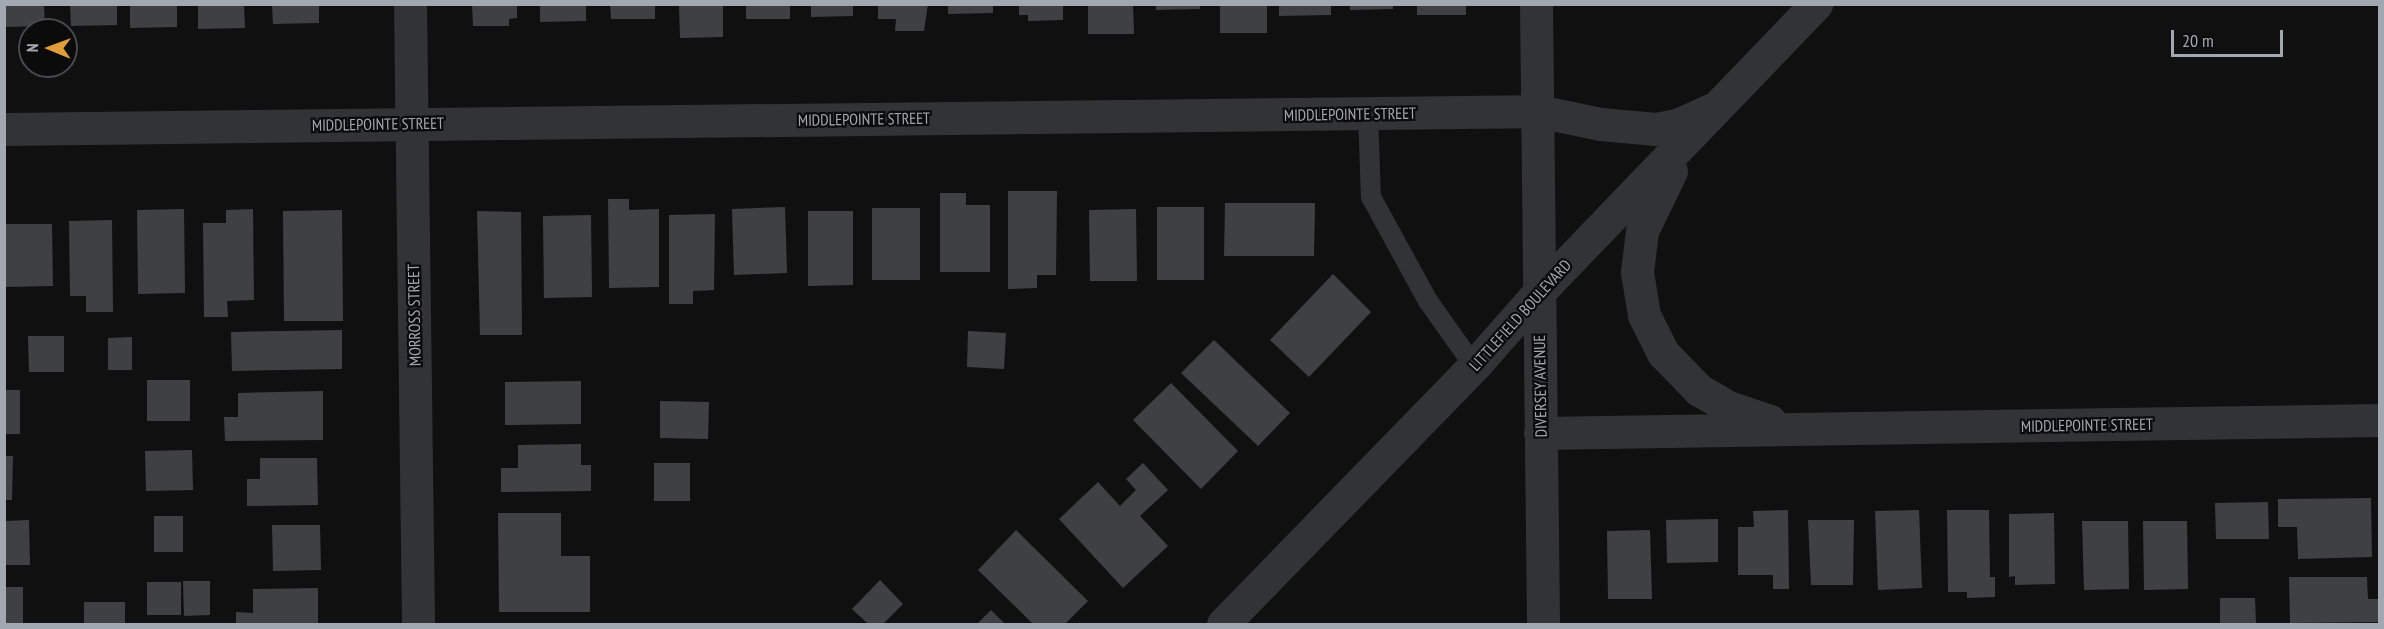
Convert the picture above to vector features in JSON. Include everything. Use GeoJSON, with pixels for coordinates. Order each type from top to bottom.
{"type":"FeatureCollection","features":[{"type":"Feature","properties":{"kind":"street","name":"MORROSS STREET"},"geometry":{"type":"LineString","coordinates":[[410,4],[418,624]]}},
{"type":"Feature","properties":{"kind":"street","name":"DIVERSEY AVENUE"},"geometry":{"type":"LineString","coordinates":[[1536,4],[1543,624]]}},
{"type":"Feature","properties":{"kind":"street","name":"LITTLEFIELD BOULEVARD"},"geometry":{"type":"LineString","coordinates":[[1223,624],[1474,366],[1539,292],[1815,4]]}},
{"type":"Feature","properties":{"kind":"street","name":"MIDDLEPOINTE STREET"},"geometry":{"type":"LineString","coordinates":[[4,129],[1538,111],[1600,124],[1656,129],[1706,118]]}},
{"type":"Feature","properties":{"kind":"street","name":"MIDDLEPOINTE STREET"},"geometry":{"type":"LineString","coordinates":[[1706,118],[1655,199],[1642,231],[1637,272],[1644,315],[1663,353],[1699,390],[1728,407],[1794,429]]}},
{"type":"Feature","properties":{"kind":"street","name":"MIDDLEPOINTE STREET"},"geometry":{"type":"LineString","coordinates":[[1540,433],[2379,420]]}},
{"type":"Feature","properties":{"kind":"lane"},"geometry":{"type":"LineString","coordinates":[[1368,113],[1371,197],[1428,301],[1474,366]]}},
{"type":"Feature","properties":{"kind":"building"},"geometry":{"type":"Polygon","coordinates":[[[4,4],[44,4],[45,18],[18,18],[18,27],[4,27],[4,4]]]}},
{"type":"Feature","properties":{"kind":"building"},"geometry":{"type":"Polygon","coordinates":[[[70,4],[117,4],[117,25],[78,26],[78,18],[71,18],[70,4]]]}},
{"type":"Feature","properties":{"kind":"building"},"geometry":{"type":"Polygon","coordinates":[[[130,4],[177,4],[177,27],[130,28],[130,4]]]}},
{"type":"Feature","properties":{"kind":"building"},"geometry":{"type":"Polygon","coordinates":[[[198,4],[244,4],[245,28],[198,29],[198,4]]]}},
{"type":"Feature","properties":{"kind":"building"},"geometry":{"type":"Polygon","coordinates":[[[272,4],[319,4],[319,23],[273,24],[272,4]]]}},
{"type":"Feature","properties":{"kind":"building"},"geometry":{"type":"Polygon","coordinates":[[[472,4],[517,4],[517,18],[509,19],[509,26],[473,26],[472,4]]]}},
{"type":"Feature","properties":{"kind":"building"},"geometry":{"type":"Polygon","coordinates":[[[540,4],[586,4],[586,21],[540,22],[540,4]]]}},
{"type":"Feature","properties":{"kind":"building"},"geometry":{"type":"Polygon","coordinates":[[[610,4],[655,4],[655,19],[611,19],[610,4]]]}},
{"type":"Feature","properties":{"kind":"building"},"geometry":{"type":"Polygon","coordinates":[[[746,4],[790,4],[790,19],[746,19],[746,4]]]}},
{"type":"Feature","properties":{"kind":"building"},"geometry":{"type":"Polygon","coordinates":[[[811,4],[853,4],[853,16],[811,17],[811,4]]]}},
{"type":"Feature","properties":{"kind":"building"},"geometry":{"type":"Polygon","coordinates":[[[878,4],[928,4],[924,31],[895,31],[896,19],[878,19],[878,4]]]}},
{"type":"Feature","properties":{"kind":"building"},"geometry":{"type":"Polygon","coordinates":[[[948,4],[993,4],[993,13],[948,14],[948,4]]]}},
{"type":"Feature","properties":{"kind":"building"},"geometry":{"type":"Polygon","coordinates":[[[1088,4],[1133,4],[1134,34],[1088,34],[1088,4]]]}},
{"type":"Feature","properties":{"kind":"building"},"geometry":{"type":"Polygon","coordinates":[[[1156,4],[1200,4],[1200,9],[1156,10],[1156,4]]]}},
{"type":"Feature","properties":{"kind":"building"},"geometry":{"type":"Polygon","coordinates":[[[1220,4],[1267,4],[1267,33],[1220,33],[1220,4]]]}},
{"type":"Feature","properties":{"kind":"building"},"geometry":{"type":"Polygon","coordinates":[[[1279,4],[1331,4],[1331,15],[1279,16],[1279,4]]]}},
{"type":"Feature","properties":{"kind":"building"},"geometry":{"type":"Polygon","coordinates":[[[1350,4],[1393,4],[1393,9],[1350,10],[1350,4]]]}},
{"type":"Feature","properties":{"kind":"building"},"geometry":{"type":"Polygon","coordinates":[[[1417,4],[1466,4],[1466,15],[1417,15],[1417,4]]]}},
{"type":"Feature","properties":{"kind":"building"},"geometry":{"type":"Polygon","coordinates":[[[679,5],[723,5],[723,37],[680,38],[679,5]]]}},
{"type":"Feature","properties":{"kind":"building"},"geometry":{"type":"Polygon","coordinates":[[[1019,5],[1063,5],[1063,20],[1028,21],[1028,15],[1019,15],[1019,5]]]}},
{"type":"Feature","properties":{"kind":"building"},"geometry":{"type":"Polygon","coordinates":[[[1008,191],[1057,191],[1056,275],[1037,275],[1037,288],[1008,289],[1008,191]]]}},
{"type":"Feature","properties":{"kind":"building"},"geometry":{"type":"Polygon","coordinates":[[[940,193],[966,193],[966,205],[990,205],[990,272],[940,272],[940,193]]]}},
{"type":"Feature","properties":{"kind":"building"},"geometry":{"type":"Polygon","coordinates":[[[608,199],[629,199],[629,210],[659,209],[659,287],[609,288],[608,199]]]}},
{"type":"Feature","properties":{"kind":"building"},"geometry":{"type":"Polygon","coordinates":[[[1225,203],[1315,203],[1314,256],[1224,256],[1225,203]]]}},
{"type":"Feature","properties":{"kind":"building"},"geometry":{"type":"Polygon","coordinates":[[[785,207],[787,273],[734,275],[732,209],[785,207]]]}},
{"type":"Feature","properties":{"kind":"building"},"geometry":{"type":"Polygon","coordinates":[[[1157,207],[1204,207],[1204,280],[1157,280],[1157,207]]]}},
{"type":"Feature","properties":{"kind":"building"},"geometry":{"type":"Polygon","coordinates":[[[872,208],[920,208],[920,280],[872,280],[872,208]]]}},
{"type":"Feature","properties":{"kind":"building"},"geometry":{"type":"Polygon","coordinates":[[[184,209],[185,293],[138,294],[137,210],[184,209]]]}},
{"type":"Feature","properties":{"kind":"building"},"geometry":{"type":"Polygon","coordinates":[[[253,209],[254,300],[227,301],[228,317],[204,317],[203,223],[226,223],[226,210],[253,209]]]}},
{"type":"Feature","properties":{"kind":"building"},"geometry":{"type":"Polygon","coordinates":[[[1136,209],[1137,281],[1090,281],[1089,210],[1136,209]]]}},
{"type":"Feature","properties":{"kind":"building"},"geometry":{"type":"Polygon","coordinates":[[[342,210],[343,321],[284,321],[283,211],[342,210]]]}},
{"type":"Feature","properties":{"kind":"building"},"geometry":{"type":"Polygon","coordinates":[[[477,211],[521,212],[522,335],[480,335],[477,211]]]}},
{"type":"Feature","properties":{"kind":"building"},"geometry":{"type":"Polygon","coordinates":[[[808,211],[853,211],[853,285],[808,286],[808,211]]]}},
{"type":"Feature","properties":{"kind":"building"},"geometry":{"type":"Polygon","coordinates":[[[715,214],[714,290],[693,291],[693,304],[669,304],[669,215],[715,214]]]}},
{"type":"Feature","properties":{"kind":"building"},"geometry":{"type":"Polygon","coordinates":[[[591,215],[592,297],[544,298],[543,216],[591,215]]]}},
{"type":"Feature","properties":{"kind":"building"},"geometry":{"type":"Polygon","coordinates":[[[112,220],[113,312],[86,312],[86,296],[70,296],[69,221],[112,220]]]}},
{"type":"Feature","properties":{"kind":"building"},"geometry":{"type":"Polygon","coordinates":[[[4,224],[52,224],[53,286],[4,287],[4,224]]]}},
{"type":"Feature","properties":{"kind":"building"},"geometry":{"type":"Polygon","coordinates":[[[1333,274],[1371,312],[1309,377],[1270,340],[1333,274]]]}},
{"type":"Feature","properties":{"kind":"building"},"geometry":{"type":"Polygon","coordinates":[[[342,330],[342,369],[232,371],[231,332],[342,330]]]}},
{"type":"Feature","properties":{"kind":"building"},"geometry":{"type":"Polygon","coordinates":[[[968,331],[1006,333],[1004,369],[967,367],[968,331]]]}},
{"type":"Feature","properties":{"kind":"building"},"geometry":{"type":"Polygon","coordinates":[[[28,336],[64,336],[64,372],[29,372],[28,336]]]}},
{"type":"Feature","properties":{"kind":"building"},"geometry":{"type":"Polygon","coordinates":[[[132,337],[132,370],[108,370],[108,338],[132,337]]]}},
{"type":"Feature","properties":{"kind":"building"},"geometry":{"type":"Polygon","coordinates":[[[1214,340],[1290,413],[1258,446],[1181,373],[1214,340]]]}},
{"type":"Feature","properties":{"kind":"building"},"geometry":{"type":"Polygon","coordinates":[[[147,380],[190,380],[190,421],[147,421],[147,380]]]}},
{"type":"Feature","properties":{"kind":"building"},"geometry":{"type":"Polygon","coordinates":[[[581,381],[581,424],[505,425],[505,382],[581,381]]]}},
{"type":"Feature","properties":{"kind":"building"},"geometry":{"type":"Polygon","coordinates":[[[1171,383],[1238,451],[1201,489],[1133,420],[1171,383]]]}},
{"type":"Feature","properties":{"kind":"building"},"geometry":{"type":"Polygon","coordinates":[[[5,390],[20,390],[20,434],[5,434],[5,390]]]}},
{"type":"Feature","properties":{"kind":"building"},"geometry":{"type":"Polygon","coordinates":[[[323,391],[323,440],[225,441],[224,417],[238,417],[238,393],[323,391]]]}},
{"type":"Feature","properties":{"kind":"building"},"geometry":{"type":"Polygon","coordinates":[[[660,401],[709,402],[708,439],[660,438],[660,401]]]}},
{"type":"Feature","properties":{"kind":"building"},"geometry":{"type":"Polygon","coordinates":[[[581,444],[581,465],[591,465],[591,491],[501,492],[501,468],[518,468],[518,445],[581,444]]]}},
{"type":"Feature","properties":{"kind":"building"},"geometry":{"type":"Polygon","coordinates":[[[192,450],[193,490],[146,491],[145,451],[192,450]]]}},
{"type":"Feature","properties":{"kind":"building"},"geometry":{"type":"Polygon","coordinates":[[[5,456],[13,456],[12,500],[5,500],[5,456]]]}},
{"type":"Feature","properties":{"kind":"building"},"geometry":{"type":"Polygon","coordinates":[[[260,458],[317,458],[318,505],[247,506],[247,479],[260,479],[260,458]]]}},
{"type":"Feature","properties":{"kind":"building"},"geometry":{"type":"Polygon","coordinates":[[[654,463],[690,463],[690,501],[654,501],[654,463]]]}},
{"type":"Feature","properties":{"kind":"building"},"geometry":{"type":"Polygon","coordinates":[[[1143,463],[1168,490],[1140,516],[1168,546],[1123,588],[1059,519],[1098,482],[1120,506],[1136,490],[1126,479],[1143,463]]]}},
{"type":"Feature","properties":{"kind":"building"},"geometry":{"type":"Polygon","coordinates":[[[2371,498],[2372,557],[2298,559],[2297,527],[2278,527],[2278,499],[2371,498]]]}},
{"type":"Feature","properties":{"kind":"building"},"geometry":{"type":"Polygon","coordinates":[[[2268,502],[2269,539],[2216,539],[2215,503],[2268,502]]]}},
{"type":"Feature","properties":{"kind":"building"},"geometry":{"type":"Polygon","coordinates":[[[1788,510],[1789,589],[1773,589],[1773,575],[1738,575],[1738,527],[1754,527],[1753,511],[1788,510]]]}},
{"type":"Feature","properties":{"kind":"building"},"geometry":{"type":"Polygon","coordinates":[[[1919,510],[1922,588],[1878,590],[1875,511],[1919,510]]]}},
{"type":"Feature","properties":{"kind":"building"},"geometry":{"type":"Polygon","coordinates":[[[1947,510],[1989,510],[1990,577],[1995,577],[1995,597],[1967,598],[1967,592],[1948,592],[1947,510]]]}},
{"type":"Feature","properties":{"kind":"building"},"geometry":{"type":"Polygon","coordinates":[[[498,513],[561,513],[561,556],[590,556],[590,612],[499,612],[498,513]]]}},
{"type":"Feature","properties":{"kind":"building"},"geometry":{"type":"Polygon","coordinates":[[[2054,513],[2055,584],[2015,585],[2015,576],[2009,577],[2009,514],[2054,513]]]}},
{"type":"Feature","properties":{"kind":"building"},"geometry":{"type":"Polygon","coordinates":[[[154,516],[183,516],[183,552],[154,552],[154,516]]]}},
{"type":"Feature","properties":{"kind":"building"},"geometry":{"type":"Polygon","coordinates":[[[1718,519],[1718,562],[1667,563],[1666,520],[1718,519]]]}},
{"type":"Feature","properties":{"kind":"building"},"geometry":{"type":"Polygon","coordinates":[[[29,520],[30,565],[5,565],[5,521],[29,520]]]}},
{"type":"Feature","properties":{"kind":"building"},"geometry":{"type":"Polygon","coordinates":[[[1808,520],[1854,520],[1853,585],[1811,585],[1808,520]]]}},
{"type":"Feature","properties":{"kind":"building"},"geometry":{"type":"Polygon","coordinates":[[[2082,521],[2128,521],[2129,589],[2084,590],[2082,521]]]}},
{"type":"Feature","properties":{"kind":"building"},"geometry":{"type":"Polygon","coordinates":[[[2143,521],[2187,521],[2188,589],[2144,590],[2143,521]]]}},
{"type":"Feature","properties":{"kind":"building"},"geometry":{"type":"Polygon","coordinates":[[[272,525],[320,525],[321,570],[273,571],[272,525]]]}},
{"type":"Feature","properties":{"kind":"building"},"geometry":{"type":"Polygon","coordinates":[[[1016,530],[1088,601],[1065,624],[1033,624],[978,570],[1016,530]]]}},
{"type":"Feature","properties":{"kind":"building"},"geometry":{"type":"Polygon","coordinates":[[[1650,530],[1652,599],[1608,599],[1607,531],[1650,530]]]}},
{"type":"Feature","properties":{"kind":"building"},"geometry":{"type":"Polygon","coordinates":[[[2289,577],[2367,577],[2368,599],[2380,599],[2380,622],[2290,623],[2289,577]]]}},
{"type":"Feature","properties":{"kind":"building"},"geometry":{"type":"Polygon","coordinates":[[[880,580],[903,604],[883,624],[868,624],[852,609],[880,580]]]}},
{"type":"Feature","properties":{"kind":"building"},"geometry":{"type":"Polygon","coordinates":[[[183,581],[210,581],[210,615],[184,616],[183,581]]]}},
{"type":"Feature","properties":{"kind":"building"},"geometry":{"type":"Polygon","coordinates":[[[147,582],[181,582],[181,615],[147,615],[147,582]]]}},
{"type":"Feature","properties":{"kind":"building"},"geometry":{"type":"Polygon","coordinates":[[[4,587],[23,587],[23,624],[4,624],[4,587]]]}},
{"type":"Feature","properties":{"kind":"building"},"geometry":{"type":"Polygon","coordinates":[[[318,588],[318,624],[236,624],[236,612],[253,613],[253,589],[318,588]]]}},
{"type":"Feature","properties":{"kind":"building"},"geometry":{"type":"Polygon","coordinates":[[[2220,598],[2255,598],[2256,624],[2220,624],[2220,598]]]}},
{"type":"Feature","properties":{"kind":"building"},"geometry":{"type":"Polygon","coordinates":[[[84,602],[125,602],[125,624],[84,624],[84,602]]]}},
{"type":"Feature","properties":{"kind":"building"},"geometry":{"type":"Polygon","coordinates":[[[991,610],[1005,624],[977,624],[991,610]]]}}]}
